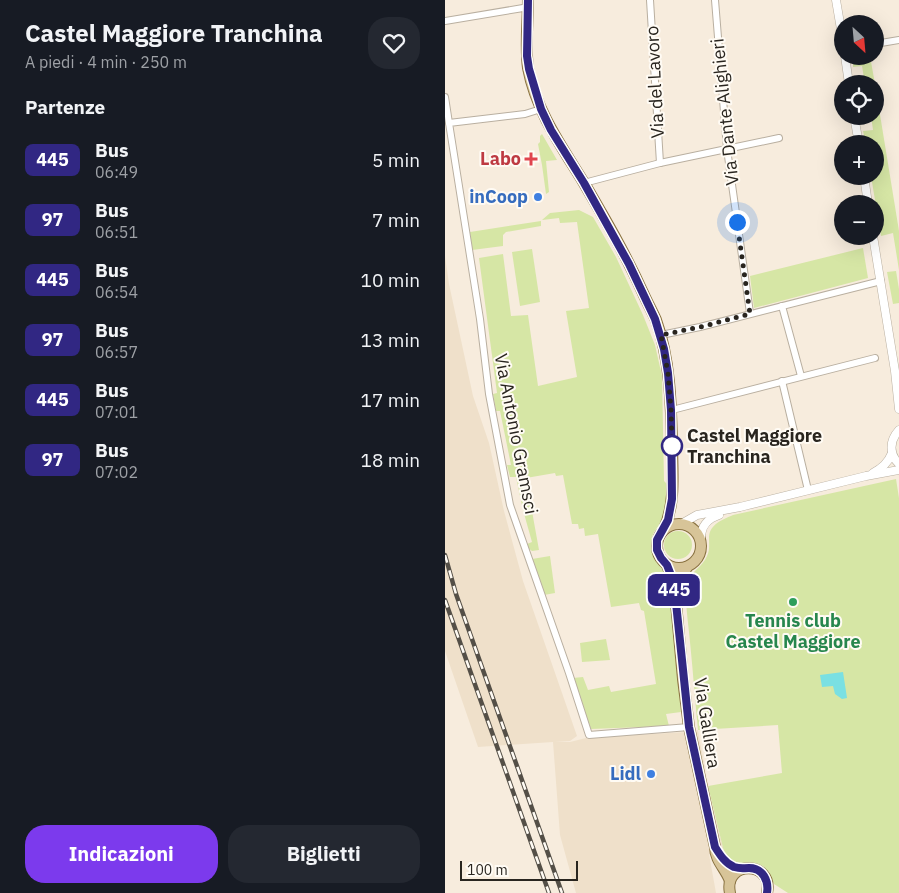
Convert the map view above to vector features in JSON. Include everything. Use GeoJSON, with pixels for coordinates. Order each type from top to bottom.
{"type":"FeatureCollection","features":[{"type":"Feature","properties":{"kind":"main road"},"geometry":{"type":"LineString","coordinates":[[528,4],[527,50],[529,69],[541,109],[551,130],[584,183],[629,264],[661,335],[667,363],[671,410],[672,499],[676,520],[692,527],[701,538],[701,550],[696,560],[687,566],[676,568],[667,565],[657,550],[657,540],[668,520],[672,499]]}},
{"type":"Feature","properties":{"kind":"main road"},"geometry":{"type":"LineString","coordinates":[[664,529],[672,524],[681,523]]}},
{"type":"Feature","properties":{"kind":"main road","name":"Via Galliera"},"geometry":{"type":"LineString","coordinates":[[667,565],[672,578],[676,603],[689,727],[716,856],[728,874],[730,881]]}},
{"type":"Feature","properties":{"kind":"main road","name":"Via Galliera"},"geometry":{"type":"LineString","coordinates":[[676,603],[680,581],[687,566]]}},
{"type":"Feature","properties":{"kind":"main road"},"geometry":{"type":"LineString","coordinates":[[715,847],[724,860],[742,869]]}},
{"type":"Feature","properties":{"kind":"main road"},"geometry":{"type":"LineString","coordinates":[[730,893],[730,881],[735,874],[742,869],[754,868],[764,876],[767,884],[767,893]]}},
{"type":"Feature","properties":{"kind":"street","name":"Via del Lavoro"},"geometry":{"type":"LineString","coordinates":[[651,0],[660,163]]}},
{"type":"Feature","properties":{"kind":"street","name":"Via Dante Alighieri"},"geometry":{"type":"LineString","coordinates":[[715,0],[727,149],[750,314]]}},
{"type":"Feature","properties":{"kind":"street"},"geometry":{"type":"LineString","coordinates":[[836,0],[838,15]]}},
{"type":"Feature","properties":{"kind":"street"},"geometry":{"type":"LineString","coordinates":[[445,21],[523,8],[528,4]]}},
{"type":"Feature","properties":{"kind":"street"},"geometry":{"type":"LineString","coordinates":[[884,42],[899,40]]}},
{"type":"Feature","properties":{"kind":"street"},"geometry":{"type":"LineString","coordinates":[[445,97],[449,123],[525,114],[541,109]]}},
{"type":"Feature","properties":{"kind":"street","name":"Via Antonio Gramsci"},"geometry":{"type":"LineString","coordinates":[[449,123],[480,319],[489,394],[510,505],[589,735],[689,727]]}},
{"type":"Feature","properties":{"kind":"street"},"geometry":{"type":"LineString","coordinates":[[584,183],[660,163],[779,138]]}},
{"type":"Feature","properties":{"kind":"street"},"geometry":{"type":"LineString","coordinates":[[875,245],[895,371],[899,409]]}},
{"type":"Feature","properties":{"kind":"street"},"geometry":{"type":"LineString","coordinates":[[661,335],[700,327],[881,281]]}},
{"type":"Feature","properties":{"kind":"street"},"geometry":{"type":"LineString","coordinates":[[782,306],[801,376]]}},
{"type":"Feature","properties":{"kind":"street"},"geometry":{"type":"LineString","coordinates":[[671,410],[875,358]]}},
{"type":"Feature","properties":{"kind":"street"},"geometry":{"type":"LineString","coordinates":[[895,371],[899,379]]}},
{"type":"Feature","properties":{"kind":"street"},"geometry":{"type":"LineString","coordinates":[[782,381],[808,490]]}},
{"type":"Feature","properties":{"kind":"street"},"geometry":{"type":"LineString","coordinates":[[899,430],[892,442],[892,453],[899,464]]}},
{"type":"Feature","properties":{"kind":"street"},"geometry":{"type":"LineString","coordinates":[[866,476],[882,468],[892,453]]}},
{"type":"Feature","properties":{"kind":"street"},"geometry":{"type":"LineString","coordinates":[[681,523],[697,515],[740,507],[866,476],[899,470]]}},
{"type":"Feature","properties":{"kind":"street"},"geometry":{"type":"LineString","coordinates":[[701,538],[702,527],[710,518],[740,507]]}},
{"type":"Feature","properties":{"kind":"shaded area"},"geometry":{"type":"Polygon","coordinates":[[[445,256],[449,284],[473,396],[489,443],[504,511],[523,581],[577,736],[570,741],[555,742],[570,742],[586,738],[698,730],[708,786],[724,852],[709,854],[716,893],[576,893],[560,835],[553,742],[478,747],[445,651],[445,256]]]}},
{"type":"Feature","properties":{"kind":"green space"},"geometry":{"type":"Polygon","coordinates":[[[853,65],[872,65],[873,75],[864,75],[862,66],[853,67],[853,65]]]}},
{"type":"Feature","properties":{"kind":"green space"},"geometry":{"type":"Polygon","coordinates":[[[872,125],[882,125],[883,135],[864,135],[863,131],[873,130],[872,125]]]}},
{"type":"Feature","properties":{"kind":"green space"},"geometry":{"type":"Polygon","coordinates":[[[542,134],[557,160],[546,161],[549,192],[546,194],[538,144],[542,134]]]}},
{"type":"Feature","properties":{"kind":"green space"},"geometry":{"type":"Polygon","coordinates":[[[884,139],[899,231],[899,270],[893,233],[884,235],[884,195],[874,195],[872,185],[884,185],[884,139]]]}},
{"type":"Feature","properties":{"kind":"green space"},"geometry":{"type":"Polygon","coordinates":[[[579,210],[593,217],[616,257],[655,345],[662,376],[664,481],[667,484],[666,516],[654,532],[652,548],[655,557],[667,572],[671,583],[681,712],[666,714],[669,726],[591,729],[573,678],[583,677],[588,690],[609,686],[611,692],[656,684],[644,611],[641,610],[639,603],[611,607],[598,534],[585,536],[584,528],[579,529],[578,524],[572,524],[563,475],[556,476],[555,473],[526,478],[539,550],[532,551],[528,548],[527,544],[532,542],[516,477],[510,477],[507,465],[511,465],[500,411],[496,411],[493,394],[497,393],[479,258],[503,254],[511,316],[528,315],[538,386],[577,377],[566,311],[589,308],[577,222],[560,223],[559,218],[542,220],[550,213],[579,210]]]}},
{"type":"Feature","properties":{"kind":"green space"},"geometry":{"type":"Polygon","coordinates":[[[541,221],[541,226],[506,232],[503,235],[503,246],[472,250],[470,232],[541,221]]]}},
{"type":"Feature","properties":{"kind":"green space"},"geometry":{"type":"Polygon","coordinates":[[[863,248],[868,278],[754,308],[750,276],[863,248]]]}},
{"type":"Feature","properties":{"kind":"green space"},"geometry":{"type":"Polygon","coordinates":[[[532,249],[540,302],[520,306],[512,252],[532,249]]]}},
{"type":"Feature","properties":{"kind":"green space"},"geometry":{"type":"Polygon","coordinates":[[[896,271],[899,303],[893,304],[887,272],[896,271]]]}},
{"type":"Feature","properties":{"kind":"green space","name":"Tennis club Castel Maggiore"},"geometry":{"type":"Polygon","coordinates":[[[896,479],[899,498],[899,893],[788,893],[774,884],[769,872],[763,866],[755,863],[733,861],[724,852],[708,786],[782,773],[778,725],[698,730],[687,611],[686,594],[688,581],[707,556],[709,537],[714,526],[733,515],[896,479]]]}},
{"type":"Feature","properties":{"kind":"green space"},"geometry":{"type":"Polygon","coordinates":[[[678,531],[688,535],[692,545],[688,555],[678,559],[668,555],[664,545],[668,535],[678,531]]]}},
{"type":"Feature","properties":{"kind":"green space"},"geometry":{"type":"Polygon","coordinates":[[[550,556],[555,593],[544,595],[532,559],[550,556]]]}},
{"type":"Feature","properties":{"kind":"green space"},"geometry":{"type":"Polygon","coordinates":[[[606,639],[610,660],[582,662],[580,643],[606,639]]]}},
{"type":"Feature","properties":{"kind":"water"},"geometry":{"type":"Polygon","coordinates":[[[843,672],[847,698],[842,699],[835,694],[833,686],[822,687],[820,675],[843,672]]]}},
{"type":"Feature","properties":{"kind":"railway"},"geometry":{"type":"LineString","coordinates":[[445,555],[456,594],[562,893]]}},
{"type":"Feature","properties":{"kind":"railway"},"geometry":{"type":"LineString","coordinates":[[445,600],[549,893]]}},
{"type":"Feature","properties":{"kind":"bus line","name":"445"},"geometry":{"type":"LineString","coordinates":[[528,0],[527,56],[541,109],[551,130],[584,183],[625,256],[661,335],[667,363],[671,410],[672,499],[668,520],[657,540],[657,550],[663,562],[667,565],[672,578],[689,727],[715,847],[724,860],[734,867],[742,869],[754,868],[762,873],[768,888],[767,893]]}},
{"type":"Feature","properties":{"kind":"place","name":"Labo"},"geometry":{"type":"Point","coordinates":[531,159]}},
{"type":"Feature","properties":{"kind":"place","name":"inCoop"},"geometry":{"type":"Point","coordinates":[538,197]}},
{"type":"Feature","properties":{"kind":"place","name":"Castel Maggiore Tranchina"},"geometry":{"type":"Point","coordinates":[672,446]}},
{"type":"Feature","properties":{"kind":"place","name":"Tennis club Castel Maggiore"},"geometry":{"type":"Point","coordinates":[793,602]}},
{"type":"Feature","properties":{"kind":"place","name":"Lidl"},"geometry":{"type":"Point","coordinates":[651,774]}},
{"type":"Feature","properties":{"kind":"route"},"geometry":{"type":"LineString","coordinates":[[672,446],[668,373],[661,335],[750,314],[737,222]]}}]}
